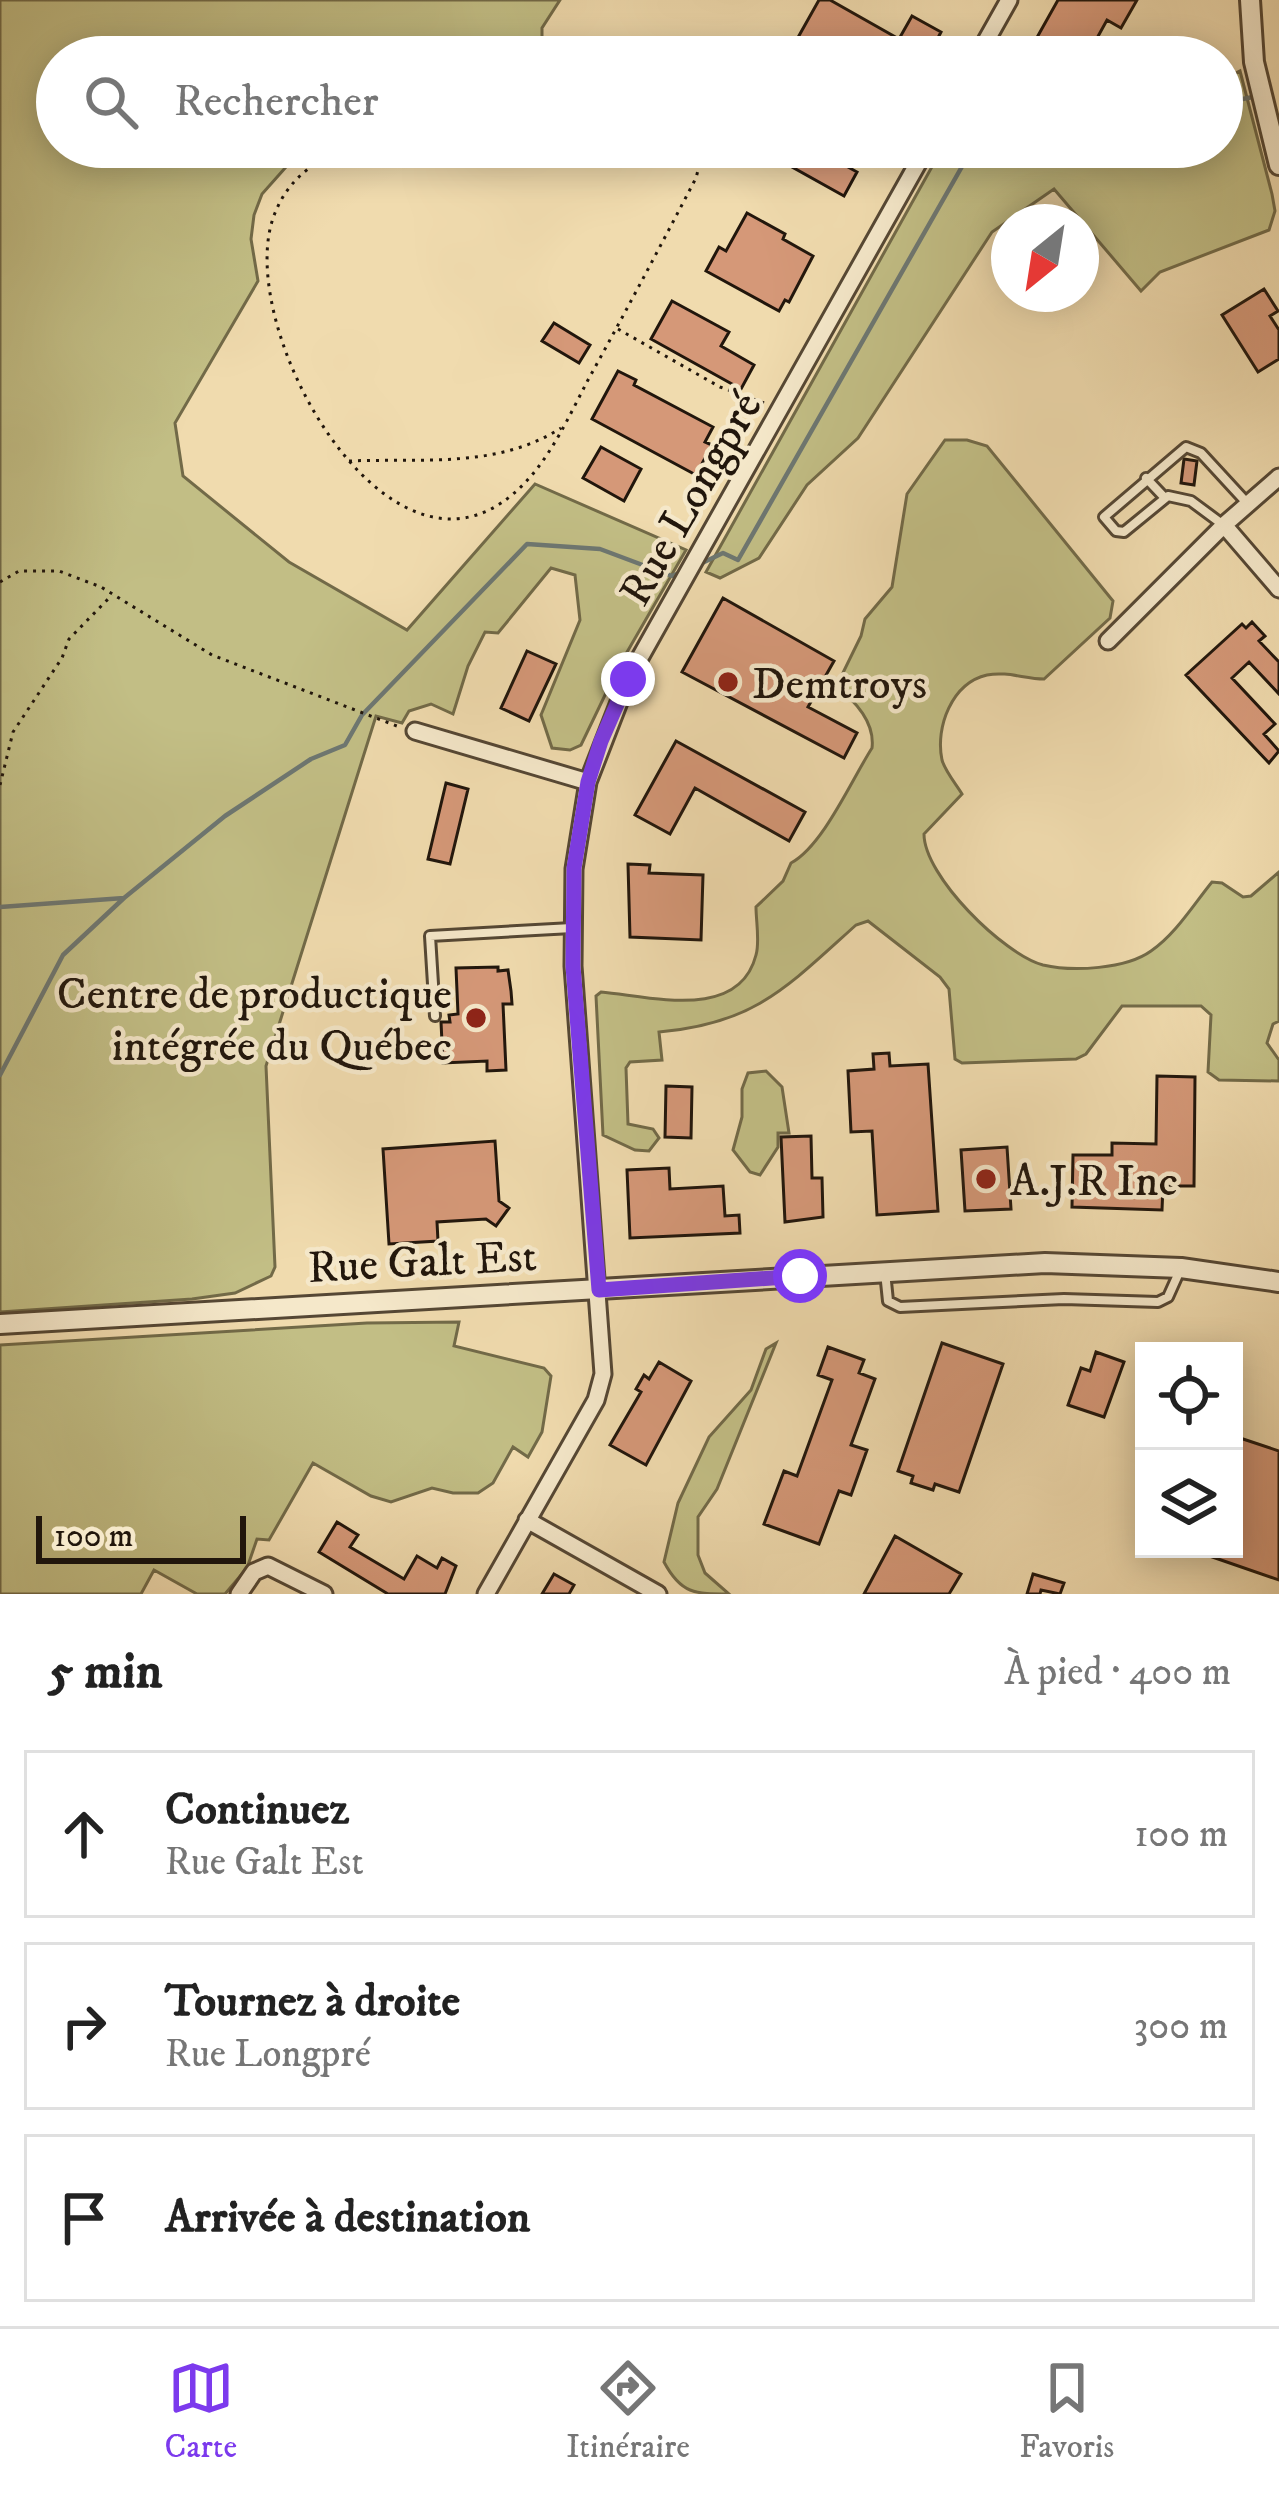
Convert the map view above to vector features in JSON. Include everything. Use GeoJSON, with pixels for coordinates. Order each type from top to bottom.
{"type":"FeatureCollection","features":[{"type":"Feature","properties":{"kind":"street"},"geometry":{"type":"LineString","coordinates":[[989,36],[1009,0]]}},
{"type":"Feature","properties":{"kind":"street"},"geometry":{"type":"LineString","coordinates":[[1250,0],[1255,62],[1279,165]]}},
{"type":"Feature","properties":{"kind":"street","name":"Rue Longpré"},"geometry":{"type":"LineString","coordinates":[[486,1594],[600,1388],[599,1290],[573,966],[574,868],[588,782],[628,679],[915,168]]}},
{"type":"Feature","properties":{"kind":"street"},"geometry":{"type":"LineString","coordinates":[[1108,641],[1279,477]]}},
{"type":"Feature","properties":{"kind":"street"},"geometry":{"type":"LineString","coordinates":[[1224,525],[1279,589]]}},
{"type":"Feature","properties":{"kind":"street"},"geometry":{"type":"LineString","coordinates":[[415,731],[588,782]]}},
{"type":"Feature","properties":{"kind":"street","name":"Rue Galt Est"},"geometry":{"type":"LineString","coordinates":[[0,1324],[1045,1263],[1181,1268],[1279,1282]]}},
{"type":"Feature","properties":{"kind":"street"},"geometry":{"type":"LineString","coordinates":[[527,1520],[658,1594]]}},
{"type":"Feature","properties":{"kind":"street"},"geometry":{"type":"LineString","coordinates":[[239,1594],[260,1567],[278,1569],[324,1594]]}},
{"type":"Feature","properties":{"kind":"lane"},"geometry":{"type":"LineString","coordinates":[[1164,497],[1124,532],[1116,531],[1106,520],[1106,514],[1178,450],[1192,448],[1248,504]]}},
{"type":"Feature","properties":{"kind":"lane"},"geometry":{"type":"LineString","coordinates":[[1146,478],[1164,497],[1188,499],[1224,525]]}},
{"type":"Feature","properties":{"kind":"lane"},"geometry":{"type":"LineString","coordinates":[[435,1016],[430,936],[573,928]]}},
{"type":"Feature","properties":{"kind":"lane"},"geometry":{"type":"LineString","coordinates":[[885,1271],[888,1301],[900,1307],[1064,1299],[1158,1302],[1168,1297],[1181,1268]]}},
{"type":"Feature","properties":{"kind":"path"},"geometry":{"type":"LineString","coordinates":[[309,168],[282,198],[272,219],[268,266],[277,324],[297,377],[322,426],[348,461],[385,495],[416,512],[468,518],[489,512],[519,489],[562,427],[699,168]]}},
{"type":"Feature","properties":{"kind":"path"},"geometry":{"type":"LineString","coordinates":[[616,328],[720,387],[780,412]]}},
{"type":"Feature","properties":{"kind":"path"},"geometry":{"type":"LineString","coordinates":[[348,461],[474,458],[514,452],[562,427]]}},
{"type":"Feature","properties":{"kind":"path"},"geometry":{"type":"LineString","coordinates":[[0,581],[19,571],[58,571],[112,594],[212,655],[362,716],[415,731]]}},
{"type":"Feature","properties":{"kind":"path"},"geometry":{"type":"LineString","coordinates":[[0,785],[14,732],[62,658],[68,639],[112,594]]}},
{"type":"Feature","properties":{"kind":"shaded area"},"geometry":{"type":"Polygon","coordinates":[[[0,0],[560,0],[542,36],[36,36],[36,168],[285,168],[262,194],[254,215],[251,239],[258,281],[175,423],[183,476],[289,562],[407,630],[535,484],[686,550],[619,666],[581,745],[570,750],[552,748],[541,715],[580,620],[575,575],[551,568],[498,633],[485,632],[453,714],[431,704],[409,711],[402,723],[376,716],[266,1066],[275,1267],[271,1276],[235,1293],[192,1299],[0,1312],[0,0]]]}},
{"type":"Feature","properties":{"kind":"shaded area"},"geometry":{"type":"Polygon","coordinates":[[[1243,83],[1275,211],[1269,230],[1160,272],[1141,291],[1099,242],[1099,204],[1067,204],[1054,189],[1032,204],[991,204],[991,234],[858,438],[807,485],[759,558],[720,578],[706,572],[931,168],[1243,168],[1243,83]]]}},
{"type":"Feature","properties":{"kind":"shaded area"},"geometry":{"type":"Polygon","coordinates":[[[945,440],[987,446],[1113,601],[1110,618],[1044,679],[987,675],[956,697],[944,721],[940,747],[943,764],[962,794],[924,834],[937,871],[968,911],[1008,946],[1043,965],[1069,968],[1114,965],[1140,957],[1176,928],[1212,882],[1243,897],[1251,896],[1279,872],[1279,1021],[1273,1024],[1267,1043],[1279,1060],[1279,1081],[1219,1080],[1208,1072],[1211,1015],[1201,1006],[1122,1006],[1086,1054],[1076,1059],[962,1063],[955,1059],[949,989],[868,921],[856,925],[789,984],[746,1011],[692,1028],[659,1032],[662,1060],[630,1062],[626,1068],[628,1124],[653,1129],[659,1138],[649,1151],[635,1150],[603,1135],[596,996],[601,992],[690,1000],[731,990],[746,976],[757,950],[756,907],[825,827],[872,748],[863,713],[836,687],[865,619],[892,587],[907,494],[945,440]]]}},
{"type":"Feature","properties":{"kind":"shaded area"},"geometry":{"type":"Polygon","coordinates":[[[766,1071],[782,1087],[789,1133],[778,1133],[778,1147],[760,1175],[750,1172],[733,1150],[748,1073],[766,1071]]]}},
{"type":"Feature","properties":{"kind":"shaded area"},"geometry":{"type":"Polygon","coordinates":[[[459,1322],[454,1346],[544,1368],[551,1376],[542,1432],[528,1457],[513,1447],[493,1483],[478,1493],[432,1488],[391,1502],[313,1463],[269,1540],[257,1539],[247,1568],[225,1594],[197,1594],[154,1570],[141,1594],[0,1594],[0,1345],[367,1323],[459,1322]]]}},
{"type":"Feature","properties":{"kind":"shaded area"},"geometry":{"type":"Polygon","coordinates":[[[776,1343],[717,1489],[698,1517],[698,1555],[705,1573],[729,1594],[690,1590],[664,1562],[678,1503],[709,1437],[751,1390],[766,1349],[776,1343]]]}},
{"type":"Feature","properties":{"kind":"building"},"geometry":{"type":"Polygon","coordinates":[[[819,0],[830,0],[894,36],[799,36],[819,0]]]}},
{"type":"Feature","properties":{"kind":"building"},"geometry":{"type":"Polygon","coordinates":[[[1058,0],[1137,0],[1121,28],[1107,20],[1098,36],[1038,36],[1058,0]]]}},
{"type":"Feature","properties":{"kind":"building"},"geometry":{"type":"Polygon","coordinates":[[[912,16],[941,32],[939,36],[901,36],[912,16]]]}},
{"type":"Feature","properties":{"kind":"building"},"geometry":{"type":"Polygon","coordinates":[[[794,168],[857,172],[844,196],[794,168]]]}},
{"type":"Feature","properties":{"kind":"building"},"geometry":{"type":"Polygon","coordinates":[[[747,213],[813,256],[789,302],[785,300],[779,311],[706,271],[719,247],[726,251],[747,213]]]}},
{"type":"Feature","properties":{"kind":"building"},"geometry":{"type":"Polygon","coordinates":[[[1264,289],[1278,311],[1270,316],[1279,330],[1279,359],[1258,372],[1222,315],[1264,289]]]}},
{"type":"Feature","properties":{"kind":"building"},"geometry":{"type":"Polygon","coordinates":[[[672,301],[729,332],[721,346],[754,365],[741,389],[651,339],[672,301]]]}},
{"type":"Feature","properties":{"kind":"building"},"geometry":{"type":"Polygon","coordinates":[[[554,323],[590,345],[579,363],[542,341],[554,323]]]}},
{"type":"Feature","properties":{"kind":"building"},"geometry":{"type":"Polygon","coordinates":[[[618,371],[636,380],[634,385],[713,427],[705,442],[712,445],[696,475],[592,419],[618,371]]]}},
{"type":"Feature","properties":{"kind":"building"},"geometry":{"type":"Polygon","coordinates":[[[601,447],[641,469],[624,501],[583,478],[601,447]]]}},
{"type":"Feature","properties":{"kind":"building"},"geometry":{"type":"Polygon","coordinates":[[[1184,459],[1197,461],[1194,485],[1181,483],[1184,459]]]}},
{"type":"Feature","properties":{"kind":"building"},"geometry":{"type":"Polygon","coordinates":[[[723,598],[834,661],[808,707],[857,733],[844,758],[682,672],[723,598]]]}},
{"type":"Feature","properties":{"kind":"building"},"geometry":{"type":"Polygon","coordinates":[[[1252,622],[1265,636],[1259,641],[1279,662],[1279,694],[1249,662],[1232,678],[1275,724],[1264,734],[1279,751],[1269,763],[1186,675],[1242,624],[1246,628],[1252,622]]]}},
{"type":"Feature","properties":{"kind":"building"},"geometry":{"type":"Polygon","coordinates":[[[527,651],[556,664],[529,721],[501,708],[527,651]]]}},
{"type":"Feature","properties":{"kind":"building"},"geometry":{"type":"Polygon","coordinates":[[[676,741],[805,812],[789,841],[695,788],[670,834],[635,815],[676,741]]]}},
{"type":"Feature","properties":{"kind":"building"},"geometry":{"type":"Polygon","coordinates":[[[446,783],[468,789],[450,864],[428,859],[446,783]]]}},
{"type":"Feature","properties":{"kind":"building"},"geometry":{"type":"Polygon","coordinates":[[[628,864],[650,865],[649,873],[703,875],[701,940],[630,937],[628,864]]]}},
{"type":"Feature","properties":{"kind":"building","name":"Centre de productique intégrée du Québec"},"geometry":{"type":"Polygon","coordinates":[[[498,967],[498,971],[508,970],[511,991],[512,1004],[503,1004],[506,1070],[487,1071],[487,1061],[443,1063],[441,1022],[450,1022],[449,1015],[458,1014],[456,968],[498,967]]]}},
{"type":"Feature","properties":{"kind":"building"},"geometry":{"type":"Polygon","coordinates":[[[889,1053],[890,1066],[928,1064],[938,1211],[877,1215],[872,1131],[851,1132],[848,1071],[874,1069],[873,1054],[889,1053]]]}},
{"type":"Feature","properties":{"kind":"building"},"geometry":{"type":"Polygon","coordinates":[[[1157,1076],[1195,1077],[1194,1186],[1163,1186],[1162,1210],[1072,1207],[1073,1155],[1112,1155],[1112,1143],[1156,1144],[1157,1076]]]}},
{"type":"Feature","properties":{"kind":"building"},"geometry":{"type":"Polygon","coordinates":[[[666,1086],[692,1087],[691,1138],[665,1137],[666,1086]]]}},
{"type":"Feature","properties":{"kind":"building"},"geometry":{"type":"Polygon","coordinates":[[[811,1136],[812,1178],[822,1178],[823,1217],[785,1222],[781,1137],[811,1136]]]}},
{"type":"Feature","properties":{"kind":"building"},"geometry":{"type":"Polygon","coordinates":[[[495,1141],[499,1201],[509,1208],[496,1226],[486,1219],[437,1222],[438,1241],[389,1244],[383,1149],[495,1141]]]}},
{"type":"Feature","properties":{"kind":"building","name":"A.J.R Inc"},"geometry":{"type":"Polygon","coordinates":[[[1007,1147],[1011,1209],[965,1211],[961,1150],[1007,1147]]]}},
{"type":"Feature","properties":{"kind":"building"},"geometry":{"type":"Polygon","coordinates":[[[669,1168],[670,1189],[723,1186],[725,1216],[739,1215],[740,1233],[630,1238],[627,1170],[669,1168]]]}},
{"type":"Feature","properties":{"kind":"building"},"geometry":{"type":"Polygon","coordinates":[[[942,1343],[1003,1364],[959,1492],[911,1483],[913,1476],[898,1471],[942,1343]]]}},
{"type":"Feature","properties":{"kind":"building"},"geometry":{"type":"Polygon","coordinates":[[[828,1347],[864,1360],[859,1373],[875,1379],[851,1445],[867,1450],[851,1495],[839,1491],[819,1544],[764,1524],[784,1471],[797,1476],[832,1380],[818,1375],[828,1347]]]}},
{"type":"Feature","properties":{"kind":"building"},"geometry":{"type":"Polygon","coordinates":[[[1096,1352],[1124,1362],[1104,1417],[1068,1405],[1081,1368],[1090,1371],[1096,1352]]]}},
{"type":"Feature","properties":{"kind":"building"},"geometry":{"type":"Polygon","coordinates":[[[659,1362],[691,1381],[646,1465],[610,1445],[641,1392],[636,1389],[644,1375],[649,1379],[659,1362]]]}},
{"type":"Feature","properties":{"kind":"building"},"geometry":{"type":"Polygon","coordinates":[[[1243,1439],[1279,1451],[1279,1580],[1215,1558],[1243,1558],[1243,1439]]]}},
{"type":"Feature","properties":{"kind":"building"},"geometry":{"type":"Polygon","coordinates":[[[337,1522],[358,1535],[350,1547],[404,1579],[417,1556],[437,1568],[442,1558],[456,1566],[445,1594],[388,1594],[319,1552],[337,1522]]]}},
{"type":"Feature","properties":{"kind":"building"},"geometry":{"type":"Polygon","coordinates":[[[895,1536],[961,1574],[949,1594],[864,1594],[895,1536]]]}},
{"type":"Feature","properties":{"kind":"building"},"geometry":{"type":"Polygon","coordinates":[[[554,1574],[574,1585],[569,1594],[542,1594],[554,1574]]]}},
{"type":"Feature","properties":{"kind":"building"},"geometry":{"type":"Polygon","coordinates":[[[1033,1574],[1064,1583],[1060,1594],[1041,1590],[1027,1594],[1033,1574]]]}},
{"type":"Feature","properties":{"kind":"waterway"},"geometry":{"type":"LineString","coordinates":[[1243,99],[1258,96]]}},
{"type":"Feature","properties":{"kind":"waterway"},"geometry":{"type":"LineString","coordinates":[[700,564],[723,553],[738,560],[961,168]]}},
{"type":"Feature","properties":{"kind":"waterway"},"geometry":{"type":"LineString","coordinates":[[0,1075],[63,955],[225,816],[311,759],[345,745],[362,715],[527,544],[600,549],[672,576],[684,571]]}},
{"type":"Feature","properties":{"kind":"waterway"},"geometry":{"type":"LineString","coordinates":[[0,907],[124,898]]}},
{"type":"Feature","properties":{"kind":"place","name":"Demtroys"},"geometry":{"type":"Point","coordinates":[728,682]}},
{"type":"Feature","properties":{"kind":"place","name":"Centre de productique intégrée du Québec"},"geometry":{"type":"Point","coordinates":[476,1018]}},
{"type":"Feature","properties":{"kind":"place","name":"A.J.R Inc"},"geometry":{"type":"Point","coordinates":[986,1179]}},
{"type":"Feature","properties":{"kind":"route"},"geometry":{"type":"LineString","coordinates":[[628,679],[588,782],[574,868],[573,966],[599,1290],[800,1276]]}}]}
